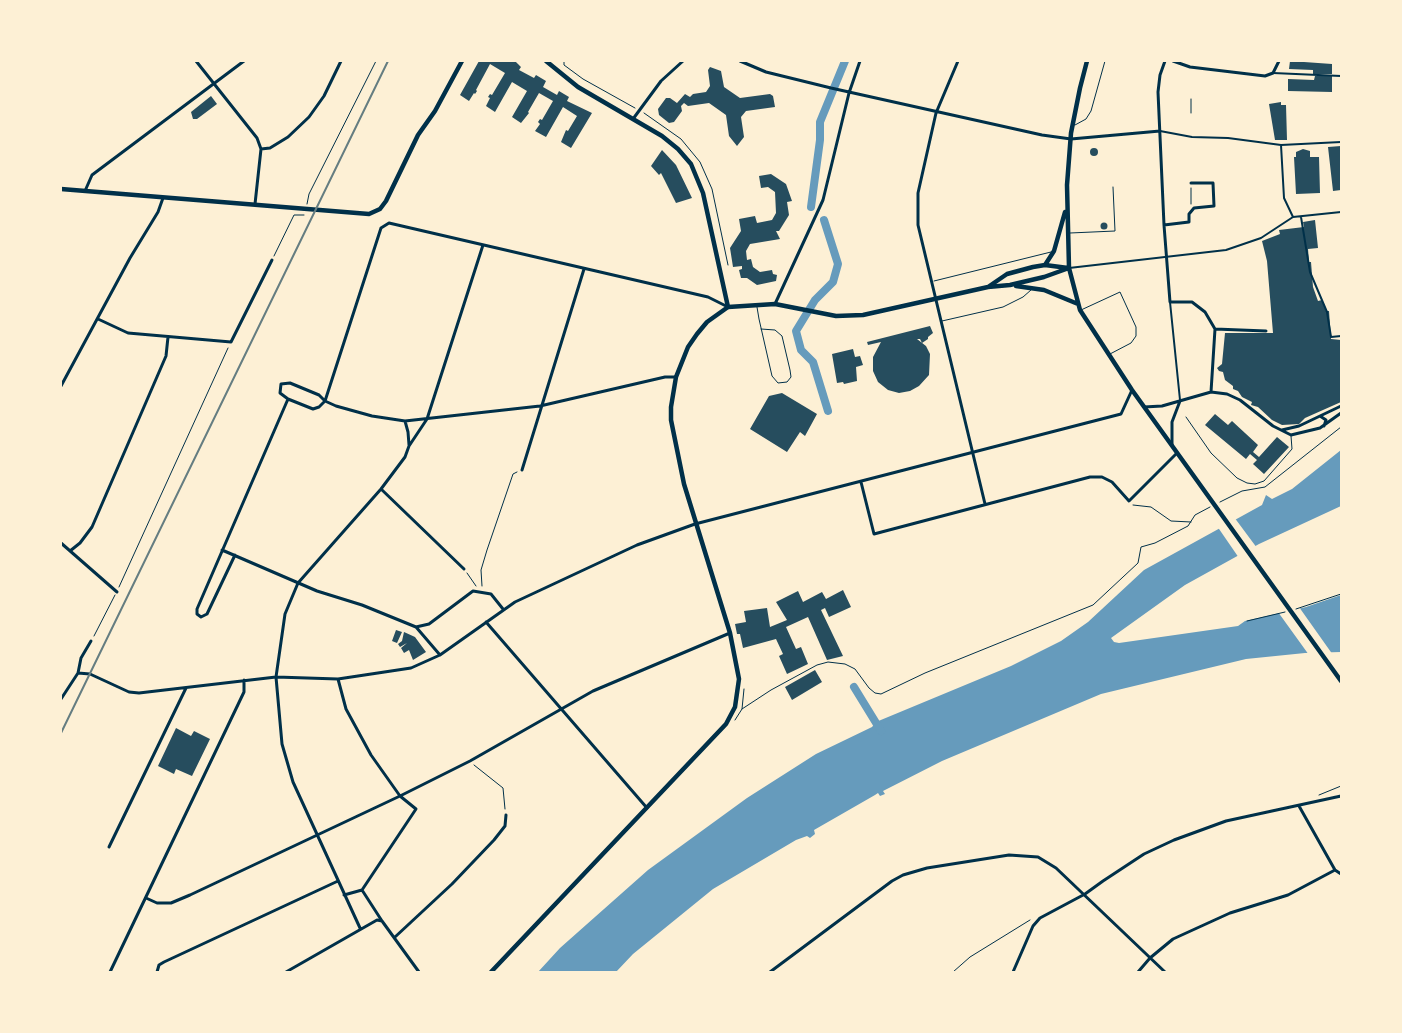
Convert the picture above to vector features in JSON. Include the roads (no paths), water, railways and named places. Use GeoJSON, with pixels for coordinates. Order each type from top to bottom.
{"type":"FeatureCollection","features":[{"type":"Feature","properties":{"kind":"main road"},"geometry":{"type":"LineString","coordinates":[[61,189],[306,208],[361,215],[369,214],[380,209],[389,196],[418,135],[435,111],[462,61]]}},
{"type":"Feature","properties":{"kind":"main road"},"geometry":{"type":"LineString","coordinates":[[1087,61],[1072,126],[1067,206],[1069,268],[1080,310],[1132,390],[1341,680]]}},
{"type":"Feature","properties":{"kind":"main road"},"geometry":{"type":"LineString","coordinates":[[547,62],[578,87],[662,136],[678,149],[697,175],[703,193],[728,307]]}},
{"type":"Feature","properties":{"kind":"main road"},"geometry":{"type":"LineString","coordinates":[[1045,265],[1054,251],[1067,206]]}},
{"type":"Feature","properties":{"kind":"main road"},"geometry":{"type":"LineString","coordinates":[[988,287],[1007,274],[1045,265],[1069,268]]}},
{"type":"Feature","properties":{"kind":"main road"},"geometry":{"type":"LineString","coordinates":[[1010,286],[1069,268]]}},
{"type":"Feature","properties":{"kind":"main road"},"geometry":{"type":"LineString","coordinates":[[491,972],[726,724],[742,689],[730,633],[695,524],[672,428],[670,407],[676,377],[694,337],[707,322],[728,307],[757,304],[776,304],[836,316],[863,315],[988,287],[1034,288],[1078,304]]}},
{"type":"Feature","properties":{"kind":"street"},"geometry":{"type":"LineString","coordinates":[[196,61],[257,138],[261,149],[255,204]]}},
{"type":"Feature","properties":{"kind":"street"},"geometry":{"type":"LineString","coordinates":[[84,191],[92,175],[244,61]]}},
{"type":"Feature","properties":{"kind":"street"},"geometry":{"type":"LineString","coordinates":[[261,149],[270,148],[288,137],[309,117],[324,96],[341,61]]}},
{"type":"Feature","properties":{"kind":"street"},"geometry":{"type":"LineString","coordinates":[[633,119],[661,81],[684,61]]}},
{"type":"Feature","properties":{"kind":"street"},"geometry":{"type":"LineString","coordinates":[[740,61],[766,72],[849,93],[1042,135],[1071,139],[1160,132],[1192,137],[1228,138],[1281,145],[1341,142]]}},
{"type":"Feature","properties":{"kind":"street"},"geometry":{"type":"LineString","coordinates":[[776,304],[823,200],[849,93],[860,61]]}},
{"type":"Feature","properties":{"kind":"street"},"geometry":{"type":"LineString","coordinates":[[958,61],[936,113],[917,200],[918,226],[986,504]]}},
{"type":"Feature","properties":{"kind":"street"},"geometry":{"type":"LineString","coordinates":[[1165,61],[1160,75],[1158,92],[1166,257],[1180,400],[1173,416],[1172,446]]}},
{"type":"Feature","properties":{"kind":"street"},"geometry":{"type":"LineString","coordinates":[[1173,61],[1190,67],[1247,75],[1265,76],[1273,73],[1341,76]]}},
{"type":"Feature","properties":{"kind":"street"},"geometry":{"type":"LineString","coordinates":[[1273,73],[1279,61]]}},
{"type":"Feature","properties":{"kind":"street"},"geometry":{"type":"LineString","coordinates":[[1281,145],[1284,198],[1293,218]]}},
{"type":"Feature","properties":{"kind":"street"},"geometry":{"type":"LineString","coordinates":[[1164,225],[1189,222],[1189,214],[1194,208],[1214,206],[1213,183],[1190,183]]}},
{"type":"Feature","properties":{"kind":"street"},"geometry":{"type":"LineString","coordinates":[[61,386],[130,258],[158,212],[162,198]]}},
{"type":"Feature","properties":{"kind":"street"},"geometry":{"type":"LineString","coordinates":[[1069,268],[1239,247],[1261,238],[1293,218],[1341,212]]}},
{"type":"Feature","properties":{"kind":"street"},"geometry":{"type":"LineString","coordinates":[[1301,217],[1310,272],[1327,312],[1331,337],[1341,336]]}},
{"type":"Feature","properties":{"kind":"street"},"geometry":{"type":"LineString","coordinates":[[676,377],[665,377],[540,406],[404,421],[372,416],[325,401],[319,395],[286,383],[282,384],[280,393],[288,399],[313,409],[319,407],[325,401],[381,228],[389,222],[708,297],[728,307]]}},
{"type":"Feature","properties":{"kind":"street"},"geometry":{"type":"LineString","coordinates":[[360,928],[293,782],[282,744],[276,677],[285,614],[298,583],[381,489],[405,457],[409,446],[427,419],[484,245]]}},
{"type":"Feature","properties":{"kind":"street"},"geometry":{"type":"LineString","coordinates":[[98,319],[128,332],[231,342],[272,260]]}},
{"type":"Feature","properties":{"kind":"street"},"geometry":{"type":"LineString","coordinates":[[522,470],[540,406],[584,269]]}},
{"type":"Feature","properties":{"kind":"street"},"geometry":{"type":"LineString","coordinates":[[1170,302],[1192,302],[1205,312],[1215,329],[1211,392]]}},
{"type":"Feature","properties":{"kind":"street"},"geometry":{"type":"LineString","coordinates":[[1215,329],[1266,330]]}},
{"type":"Feature","properties":{"kind":"street"},"geometry":{"type":"LineString","coordinates":[[70,551],[80,543],[92,527],[166,356],[168,337]]}},
{"type":"Feature","properties":{"kind":"street"},"geometry":{"type":"LineString","coordinates":[[78,673],[96,676],[129,692],[149,692],[276,677],[338,679],[410,668],[440,655],[503,609],[631,547],[695,524],[973,454],[1122,414],[1132,390]]}},
{"type":"Feature","properties":{"kind":"street"},"geometry":{"type":"LineString","coordinates":[[1144,407],[1153,408],[1211,392],[1227,394],[1240,400],[1281,430],[1291,435],[1310,432],[1324,426],[1341,413]]}},
{"type":"Feature","properties":{"kind":"street"},"geometry":{"type":"LineString","coordinates":[[235,555],[207,614],[201,617],[197,614],[197,609],[288,399]]}},
{"type":"Feature","properties":{"kind":"street"},"geometry":{"type":"LineString","coordinates":[[1281,430],[1299,426],[1341,406]]}},
{"type":"Feature","properties":{"kind":"street"},"geometry":{"type":"LineString","coordinates":[[1320,416],[1326,420],[1324,426]]}},
{"type":"Feature","properties":{"kind":"street"},"geometry":{"type":"LineString","coordinates":[[404,421],[408,432],[409,446]]}},
{"type":"Feature","properties":{"kind":"street"},"geometry":{"type":"LineString","coordinates":[[861,482],[874,534],[1090,477],[1102,478],[1112,482],[1129,501],[1178,453]]}},
{"type":"Feature","properties":{"kind":"street"},"geometry":{"type":"LineString","coordinates":[[381,489],[464,569]]}},
{"type":"Feature","properties":{"kind":"street"},"geometry":{"type":"LineString","coordinates":[[61,543],[117,592]]}},
{"type":"Feature","properties":{"kind":"street"},"geometry":{"type":"LineString","coordinates":[[222,550],[298,583],[416,627],[440,655]]}},
{"type":"Feature","properties":{"kind":"street"},"geometry":{"type":"LineString","coordinates":[[416,627],[429,624],[473,591],[491,594],[503,609]]}},
{"type":"Feature","properties":{"kind":"street"},"geometry":{"type":"LineString","coordinates":[[486,622],[647,808]]}},
{"type":"Feature","properties":{"kind":"street"},"geometry":{"type":"LineString","coordinates":[[146,898],[157,903],[171,903],[317,836],[470,761],[593,691],[730,633]]}},
{"type":"Feature","properties":{"kind":"street"},"geometry":{"type":"LineString","coordinates":[[61,699],[78,673],[81,658],[92,641]]}},
{"type":"Feature","properties":{"kind":"street"},"geometry":{"type":"LineString","coordinates":[[338,679],[339,690],[346,709],[372,755],[400,796],[416,808],[362,890],[344,894]]}},
{"type":"Feature","properties":{"kind":"street"},"geometry":{"type":"LineString","coordinates":[[110,972],[244,692],[244,680]]}},
{"type":"Feature","properties":{"kind":"street"},"geometry":{"type":"LineString","coordinates":[[108,847],[186,687]]}},
{"type":"Feature","properties":{"kind":"street"},"geometry":{"type":"LineString","coordinates":[[1012,972],[1036,922],[1085,894],[1124,866],[1174,840],[1226,821],[1341,796]]}},
{"type":"Feature","properties":{"kind":"street"},"geometry":{"type":"LineString","coordinates":[[1299,806],[1335,870],[1341,874]]}},
{"type":"Feature","properties":{"kind":"street"},"geometry":{"type":"LineString","coordinates":[[395,937],[452,884],[494,840],[504,826],[506,816]]}},
{"type":"Feature","properties":{"kind":"street"},"geometry":{"type":"LineString","coordinates":[[770,972],[892,881],[915,871],[1009,854],[1024,855],[1046,861],[1085,894],[1166,972]]}},
{"type":"Feature","properties":{"kind":"street"},"geometry":{"type":"LineString","coordinates":[[1138,972],[1150,958],[1174,939],[1210,921],[1288,895],[1335,870]]}},
{"type":"Feature","properties":{"kind":"street"},"geometry":{"type":"LineString","coordinates":[[157,972],[159,965],[164,962],[338,881]]}},
{"type":"Feature","properties":{"kind":"street"},"geometry":{"type":"LineString","coordinates":[[362,890],[419,972]]}},
{"type":"Feature","properties":{"kind":"street"},"geometry":{"type":"LineString","coordinates":[[286,972],[360,928],[377,920],[382,921]]}},
{"type":"Feature","properties":{"kind":"lane"},"geometry":{"type":"LineString","coordinates":[[1072,126],[1086,119],[1091,111],[1105,61]]}},
{"type":"Feature","properties":{"kind":"lane"},"geometry":{"type":"LineString","coordinates":[[1068,233],[1115,231],[1113,187]]}},
{"type":"Feature","properties":{"kind":"lane"},"geometry":{"type":"LineString","coordinates":[[931,281],[1054,251]]}},
{"type":"Feature","properties":{"kind":"lane"},"geometry":{"type":"LineString","coordinates":[[941,321],[1003,307],[1023,297],[1034,288]]}},
{"type":"Feature","properties":{"kind":"lane"},"geometry":{"type":"LineString","coordinates":[[1080,310],[1120,292],[1136,327],[1136,336],[1131,343],[1108,355]]}},
{"type":"Feature","properties":{"kind":"lane"},"geometry":{"type":"LineString","coordinates":[[757,304],[761,329],[774,381],[778,383],[788,382],[791,377],[782,336],[775,330],[761,329]]}},
{"type":"Feature","properties":{"kind":"lane"},"geometry":{"type":"LineString","coordinates":[[1186,417],[1211,453],[1237,478],[1247,483],[1255,484],[1264,481],[1292,449],[1291,435]]}},
{"type":"Feature","properties":{"kind":"water"},"geometry":{"type":"Polygon","coordinates":[[[1341,450],[1341,506],[1259,544],[1185,585],[1111,638],[1114,642],[1119,643],[1238,626],[1245,621],[1306,607],[1341,595],[1341,652],[1305,653],[1246,659],[1101,694],[942,761],[883,791],[885,794],[880,796],[878,793],[814,830],[815,834],[810,838],[807,836],[796,840],[713,889],[633,954],[616,972],[538,972],[560,948],[648,870],[747,798],[816,754],[872,727],[876,722],[1011,666],[1061,641],[1088,622],[1144,570],[1262,505],[1266,495],[1272,499],[1292,489],[1341,450]]]}},
{"type":"Feature","properties":{"kind":"waterway"},"geometry":{"type":"LineString","coordinates":[[811,207],[820,140],[820,122],[845,61]]}},
{"type":"Feature","properties":{"kind":"waterway"},"geometry":{"type":"LineString","coordinates":[[824,220],[838,264],[833,282],[815,300],[796,331],[801,350],[813,362],[828,411]]}},
{"type":"Feature","properties":{"kind":"waterway"},"geometry":{"type":"LineString","coordinates":[[854,687],[881,731]]}},
{"type":"Feature","properties":{"kind":"railway"},"geometry":{"type":"LineString","coordinates":[[61,733],[388,61]]}}]}
